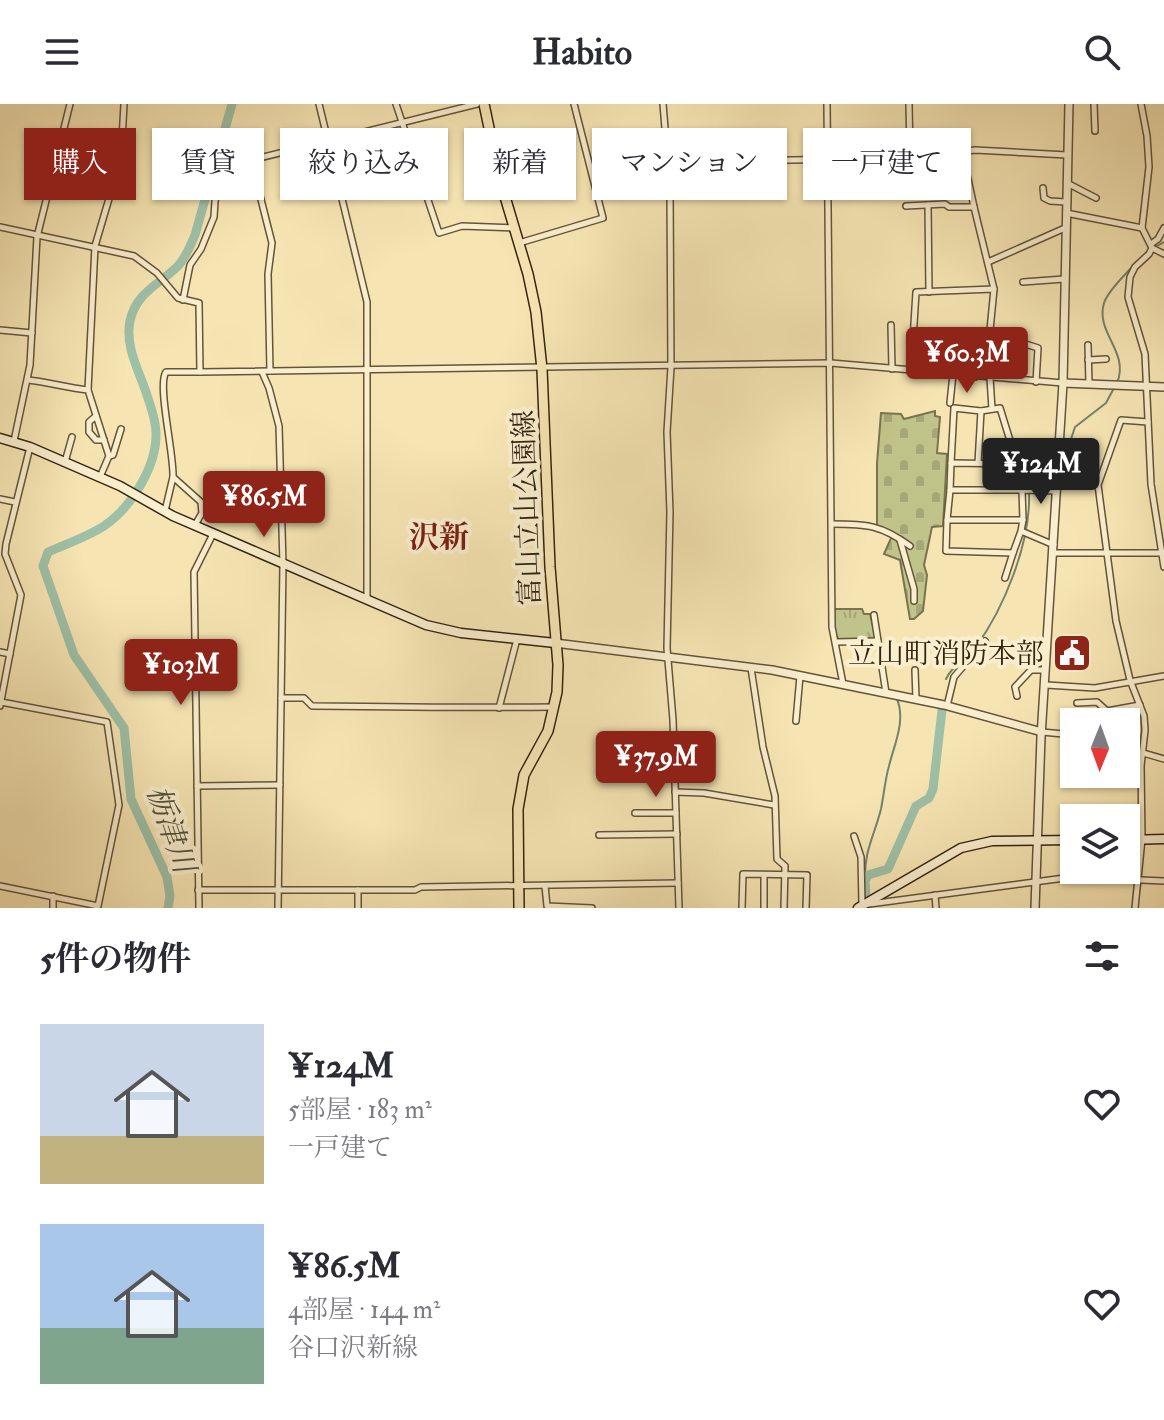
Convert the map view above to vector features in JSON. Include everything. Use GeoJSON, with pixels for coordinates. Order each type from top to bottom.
{"type":"FeatureCollection","features":[{"type":"Feature","properties":{"kind":"main road","name":"富山立山公園線"},"geometry":{"type":"LineString","coordinates":[[484,104],[500,180],[536,312],[542,369],[558,681],[548,731],[524,775],[520,791],[519,908]]}},
{"type":"Feature","properties":{"kind":"main road"},"geometry":{"type":"LineString","coordinates":[[0,438],[30,447],[100,477],[195,526],[443,630],[555,643]]}},
{"type":"Feature","properties":{"kind":"main road"},"geometry":{"type":"LineString","coordinates":[[1142,839],[1164,839]]}},
{"type":"Feature","properties":{"kind":"main road"},"geometry":{"type":"LineString","coordinates":[[860,906],[961,848],[992,841],[1060,840]]}},
{"type":"Feature","properties":{"kind":"street"},"geometry":{"type":"LineString","coordinates":[[14,441],[28,380],[37,237],[70,104]]}},
{"type":"Feature","properties":{"kind":"street"},"geometry":{"type":"LineString","coordinates":[[109,456],[88,390],[95,246],[121,158],[124,104]]}},
{"type":"Feature","properties":{"kind":"street"},"geometry":{"type":"LineString","coordinates":[[319,104],[325,128]]}},
{"type":"Feature","properties":{"kind":"street"},"geometry":{"type":"LineString","coordinates":[[396,104],[439,233],[462,226],[514,228]]}},
{"type":"Feature","properties":{"kind":"street"},"geometry":{"type":"LineString","coordinates":[[381,128],[477,104]]}},
{"type":"Feature","properties":{"kind":"street"},"geometry":{"type":"LineString","coordinates":[[518,243],[603,218],[574,104]]}},
{"type":"Feature","properties":{"kind":"street"},"geometry":{"type":"LineString","coordinates":[[663,104],[665,128]]}},
{"type":"Feature","properties":{"kind":"street"},"geometry":{"type":"LineString","coordinates":[[827,104],[827,128]]}},
{"type":"Feature","properties":{"kind":"street"},"geometry":{"type":"LineString","coordinates":[[909,104],[909,128]]}},
{"type":"Feature","properties":{"kind":"street"},"geometry":{"type":"LineString","coordinates":[[1035,908],[1063,383],[1069,104]]}},
{"type":"Feature","properties":{"kind":"street"},"geometry":{"type":"LineString","coordinates":[[1094,104],[1095,131]]}},
{"type":"Feature","properties":{"kind":"street"},"geometry":{"type":"LineString","coordinates":[[1141,104],[1149,167],[1142,228],[1152,246],[1164,254]]}},
{"type":"Feature","properties":{"kind":"street"},"geometry":{"type":"LineString","coordinates":[[971,150],[1067,155]]}},
{"type":"Feature","properties":{"kind":"street"},"geometry":{"type":"LineString","coordinates":[[1066,182],[1096,198]]}},
{"type":"Feature","properties":{"kind":"street"},"geometry":{"type":"LineString","coordinates":[[1043,188],[1044,198],[1066,202]]}},
{"type":"Feature","properties":{"kind":"street"},"geometry":{"type":"LineString","coordinates":[[971,193],[994,289],[990,330],[976,336],[975,377]]}},
{"type":"Feature","properties":{"kind":"street"},"geometry":{"type":"LineString","coordinates":[[183,300],[190,265],[201,249],[214,217],[215,200]]}},
{"type":"Feature","properties":{"kind":"street"},"geometry":{"type":"LineString","coordinates":[[261,200],[272,243],[268,274],[270,371]]}},
{"type":"Feature","properties":{"kind":"street"},"geometry":{"type":"LineString","coordinates":[[342,200],[367,302],[367,600]]}},
{"type":"Feature","properties":{"kind":"street"},"geometry":{"type":"LineString","coordinates":[[669,200],[671,367],[667,432],[670,493],[667,656],[679,908]]}},
{"type":"Feature","properties":{"kind":"street"},"geometry":{"type":"LineString","coordinates":[[828,200],[832,627],[843,684]]}},
{"type":"Feature","properties":{"kind":"street"},"geometry":{"type":"LineString","coordinates":[[928,205],[929,292]]}},
{"type":"Feature","properties":{"kind":"street"},"geometry":{"type":"LineString","coordinates":[[906,206],[974,207]]}},
{"type":"Feature","properties":{"kind":"street"},"geometry":{"type":"LineString","coordinates":[[1066,213],[1142,228]]}},
{"type":"Feature","properties":{"kind":"street"},"geometry":{"type":"LineString","coordinates":[[0,227],[134,256],[157,273],[183,300],[199,303],[200,372]]}},
{"type":"Feature","properties":{"kind":"street"},"geometry":{"type":"LineString","coordinates":[[988,262],[1065,228]]}},
{"type":"Feature","properties":{"kind":"street"},"geometry":{"type":"LineString","coordinates":[[1164,228],[1135,267],[1128,287],[1128,297],[1145,354],[1151,484],[1164,567]]}},
{"type":"Feature","properties":{"kind":"street"},"geometry":{"type":"LineString","coordinates":[[1023,282],[1064,279]]}},
{"type":"Feature","properties":{"kind":"street"},"geometry":{"type":"LineString","coordinates":[[911,371],[916,292],[994,289]]}},
{"type":"Feature","properties":{"kind":"street"},"geometry":{"type":"LineString","coordinates":[[891,325],[892,369]]}},
{"type":"Feature","properties":{"kind":"street"},"geometry":{"type":"LineString","coordinates":[[0,330],[32,333]]}},
{"type":"Feature","properties":{"kind":"street"},"geometry":{"type":"LineString","coordinates":[[944,374],[947,341]]}},
{"type":"Feature","properties":{"kind":"street"},"geometry":{"type":"LineString","coordinates":[[1016,341],[1038,348],[1036,382]]}},
{"type":"Feature","properties":{"kind":"street"},"geometry":{"type":"LineString","coordinates":[[1088,345],[1089,384]]}},
{"type":"Feature","properties":{"kind":"street"},"geometry":{"type":"LineString","coordinates":[[1088,360],[1106,359]]}},
{"type":"Feature","properties":{"kind":"street"},"geometry":{"type":"LineString","coordinates":[[165,511],[173,477],[172,447],[162,387],[166,372],[831,363],[1036,382],[1164,387]]}},
{"type":"Feature","properties":{"kind":"street"},"geometry":{"type":"LineString","coordinates":[[261,372],[269,388],[279,426],[283,564],[278,908]]}},
{"type":"Feature","properties":{"kind":"street"},"geometry":{"type":"LineString","coordinates":[[950,403],[953,374]]}},
{"type":"Feature","properties":{"kind":"street"},"geometry":{"type":"LineString","coordinates":[[990,378],[992,409]]}},
{"type":"Feature","properties":{"kind":"street"},"geometry":{"type":"LineString","coordinates":[[28,380],[88,390]]}},
{"type":"Feature","properties":{"kind":"street"},"geometry":{"type":"LineString","coordinates":[[1012,447],[1000,408],[981,411],[954,408],[946,551],[1013,553]]}},
{"type":"Feature","properties":{"kind":"street"},"geometry":{"type":"LineString","coordinates":[[978,463],[981,411]]}},
{"type":"Feature","properties":{"kind":"street"},"geometry":{"type":"LineString","coordinates":[[96,416],[89,422],[89,432],[96,440],[104,440]]}},
{"type":"Feature","properties":{"kind":"street"},"geometry":{"type":"LineString","coordinates":[[1140,860],[1145,730],[1116,621],[1098,485],[1121,420],[1148,422]]}},
{"type":"Feature","properties":{"kind":"street"},"geometry":{"type":"LineString","coordinates":[[100,477],[109,456],[113,455],[121,429]]}},
{"type":"Feature","properties":{"kind":"street"},"geometry":{"type":"LineString","coordinates":[[65,462],[72,437]]}},
{"type":"Feature","properties":{"kind":"street"},"geometry":{"type":"LineString","coordinates":[[0,886],[98,907],[119,805],[107,722],[0,704],[21,595],[5,554],[30,447]]}},
{"type":"Feature","properties":{"kind":"street"},"geometry":{"type":"LineString","coordinates":[[951,463],[1020,464],[1023,520],[1005,578]]}},
{"type":"Feature","properties":{"kind":"street"},"geometry":{"type":"LineString","coordinates":[[173,477],[201,502],[202,513],[195,526]]}},
{"type":"Feature","properties":{"kind":"street"},"geometry":{"type":"LineString","coordinates":[[950,490],[1057,491]]}},
{"type":"Feature","properties":{"kind":"street"},"geometry":{"type":"LineString","coordinates":[[0,499],[15,502]]}},
{"type":"Feature","properties":{"kind":"street"},"geometry":{"type":"LineString","coordinates":[[947,520],[1023,520]]}},
{"type":"Feature","properties":{"kind":"street"},"geometry":{"type":"LineString","coordinates":[[832,524],[868,524],[892,532],[910,546]]}},
{"type":"Feature","properties":{"kind":"street"},"geometry":{"type":"LineString","coordinates":[[1021,531],[1055,549],[1163,553]]}},
{"type":"Feature","properties":{"kind":"street"},"geometry":{"type":"LineString","coordinates":[[199,908],[194,572],[213,534]]}},
{"type":"Feature","properties":{"kind":"street"},"geometry":{"type":"LineString","coordinates":[[900,538],[914,589],[914,601]]}},
{"type":"Feature","properties":{"kind":"street"},"geometry":{"type":"LineString","coordinates":[[874,615],[886,693]]}},
{"type":"Feature","properties":{"kind":"street"},"geometry":{"type":"LineString","coordinates":[[499,709],[517,639]]}},
{"type":"Feature","properties":{"kind":"street"},"geometry":{"type":"LineString","coordinates":[[837,642],[878,641]]}},
{"type":"Feature","properties":{"kind":"street"},"geometry":{"type":"LineString","coordinates":[[947,706],[957,671],[979,651],[985,641]]}},
{"type":"Feature","properties":{"kind":"street"},"geometry":{"type":"LineString","coordinates":[[555,643],[751,667],[916,699],[1042,732],[1060,734]]}},
{"type":"Feature","properties":{"kind":"street"},"geometry":{"type":"LineString","coordinates":[[0,652],[10,654]]}},
{"type":"Feature","properties":{"kind":"street"},"geometry":{"type":"LineString","coordinates":[[751,667],[763,747],[775,796],[777,859],[785,866],[784,908]]}},
{"type":"Feature","properties":{"kind":"street"},"geometry":{"type":"LineString","coordinates":[[1017,696],[1015,687],[1031,670],[1047,669]]}},
{"type":"Feature","properties":{"kind":"street"},"geometry":{"type":"LineString","coordinates":[[915,670],[916,699]]}},
{"type":"Feature","properties":{"kind":"street"},"geometry":{"type":"LineString","coordinates":[[796,721],[800,676]]}},
{"type":"Feature","properties":{"kind":"street"},"geometry":{"type":"LineString","coordinates":[[1046,685],[1095,688],[1164,676]]}},
{"type":"Feature","properties":{"kind":"street"},"geometry":{"type":"LineString","coordinates":[[281,698],[304,698],[312,706],[554,707]]}},
{"type":"Feature","properties":{"kind":"street"},"geometry":{"type":"LineString","coordinates":[[1077,703],[1097,702],[1107,711],[1140,705]]}},
{"type":"Feature","properties":{"kind":"street"},"geometry":{"type":"LineString","coordinates":[[1140,752],[1164,759]]}},
{"type":"Feature","properties":{"kind":"street"},"geometry":{"type":"LineString","coordinates":[[197,786],[280,785]]}},
{"type":"Feature","properties":{"kind":"street"},"geometry":{"type":"LineString","coordinates":[[675,792],[704,793],[774,805]]}},
{"type":"Feature","properties":{"kind":"street"},"geometry":{"type":"LineString","coordinates":[[635,813],[676,813]]}},
{"type":"Feature","properties":{"kind":"street"},"geometry":{"type":"LineString","coordinates":[[599,835],[677,834]]}},
{"type":"Feature","properties":{"kind":"street"},"geometry":{"type":"LineString","coordinates":[[854,836],[861,857],[860,906],[1060,878]]}},
{"type":"Feature","properties":{"kind":"street"},"geometry":{"type":"LineString","coordinates":[[742,908],[743,874],[807,875],[806,908]]}},
{"type":"Feature","properties":{"kind":"street"},"geometry":{"type":"LineString","coordinates":[[764,875],[764,908]]}},
{"type":"Feature","properties":{"kind":"street"},"geometry":{"type":"LineString","coordinates":[[1140,881],[1164,881]]}},
{"type":"Feature","properties":{"kind":"street"},"geometry":{"type":"LineString","coordinates":[[198,890],[678,883]]}},
{"type":"Feature","properties":{"kind":"street"},"geometry":{"type":"LineString","coordinates":[[1135,908],[1138,884]]}},
{"type":"Feature","properties":{"kind":"street"},"geometry":{"type":"LineString","coordinates":[[545,886],[547,906],[592,908]]}},
{"type":"Feature","properties":{"kind":"street"},"geometry":{"type":"LineString","coordinates":[[358,890],[358,908]]}},
{"type":"Feature","properties":{"kind":"street"},"geometry":{"type":"LineString","coordinates":[[935,895],[936,908]]}},
{"type":"Feature","properties":{"kind":"street"},"geometry":{"type":"LineString","coordinates":[[53,896],[53,908]]}},
{"type":"Feature","properties":{"kind":"green space"},"geometry":{"type":"Polygon","coordinates":[[[935,411],[935,416],[940,417],[937,453],[947,454],[943,526],[932,527],[924,565],[927,575],[923,611],[910,619],[900,560],[884,554],[892,536],[877,529],[881,413],[901,414],[904,419],[935,411]]]}},
{"type":"Feature","properties":{"kind":"green space"},"geometry":{"type":"Polygon","coordinates":[[[833,609],[862,609],[864,614],[870,614],[876,639],[838,639],[833,627],[833,609]]]}},
{"type":"Feature","properties":{"kind":"waterway","name":"栃津川"},"geometry":{"type":"LineString","coordinates":[[168,908],[167,877],[131,799],[124,728],[74,655],[43,566],[48,552],[91,534],[124,509],[147,472],[155,446],[156,428],[131,348],[130,321],[142,296],[177,267],[189,248],[232,104]]}},
{"type":"Feature","properties":{"kind":"waterway"},"geometry":{"type":"LineString","coordinates":[[1155,247],[1164,242]]}},
{"type":"Feature","properties":{"kind":"waterway"},"geometry":{"type":"LineString","coordinates":[[1136,263],[1149,251]]}},
{"type":"Feature","properties":{"kind":"waterway"},"geometry":{"type":"LineString","coordinates":[[1117,383],[1119,362],[1104,324],[1104,303],[1132,267]]}},
{"type":"Feature","properties":{"kind":"waterway"},"geometry":{"type":"LineString","coordinates":[[1063,443],[1071,439],[1075,427],[1106,403],[1114,388]]}},
{"type":"Feature","properties":{"kind":"waterway"},"geometry":{"type":"LineString","coordinates":[[1028,487],[1027,459],[1056,443]]}},
{"type":"Feature","properties":{"kind":"waterway"},"geometry":{"type":"LineString","coordinates":[[946,679],[975,648],[1005,595],[1025,532],[1029,493]]}},
{"type":"Feature","properties":{"kind":"waterway"},"geometry":{"type":"LineString","coordinates":[[865,881],[868,852],[898,733],[900,716],[897,699]]}},
{"type":"Feature","properties":{"kind":"waterway"},"geometry":{"type":"LineString","coordinates":[[866,899],[865,881],[868,875],[888,869],[916,806],[929,798],[933,789],[942,710]]}},
{"type":"Feature","properties":{"kind":"place","name":"立山町消防本部"},"geometry":{"type":"Point","coordinates":[1072,653]}},
{"type":"Feature","properties":{"kind":"district","name":"沢新"},"geometry":{"type":"Point","coordinates":[439,537]}}]}
